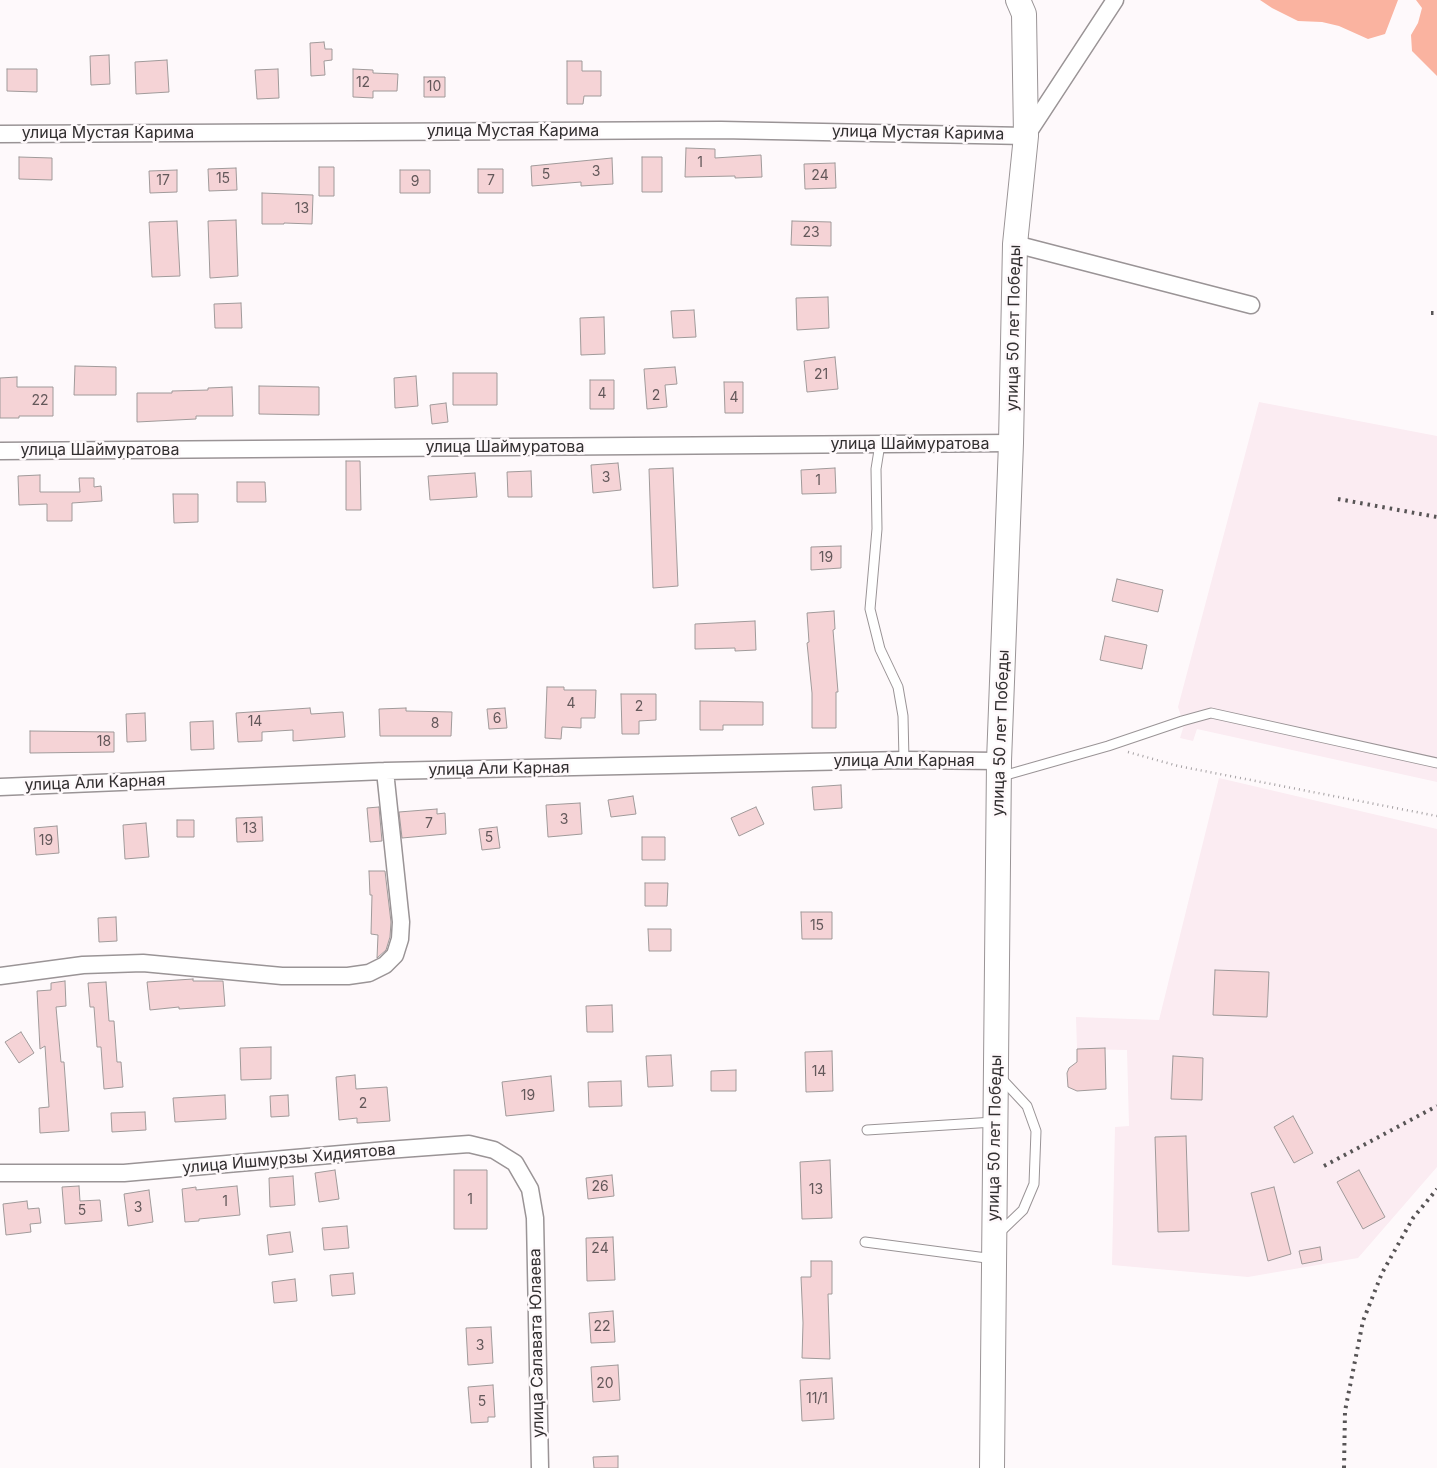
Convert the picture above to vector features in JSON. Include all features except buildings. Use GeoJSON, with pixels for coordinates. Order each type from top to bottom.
{"type":"FeatureCollection","features":[{"type":"Feature","properties":{"kind":"street","name":"улица 50 лет Победы"},"geometry":{"type":"LineString","coordinates":[[992,1468],[999,769],[1011,443],[1015,244],[1026,136],[1024,14],[1018,0]]}},
{"type":"Feature","properties":{"kind":"street"},"geometry":{"type":"LineString","coordinates":[[1026,136],[1115,0]]}},
{"type":"Feature","properties":{"kind":"street","name":"улица Мустая Карима"},"geometry":{"type":"LineString","coordinates":[[0,134],[721,130],[1026,136]]}},
{"type":"Feature","properties":{"kind":"street"},"geometry":{"type":"LineString","coordinates":[[1015,244],[1251,305]]}},
{"type":"Feature","properties":{"kind":"street","name":"улица Шаймуратова"},"geometry":{"type":"LineString","coordinates":[[0,451],[1011,443]]}},
{"type":"Feature","properties":{"kind":"street","name":"улица Али Карная"},"geometry":{"type":"LineString","coordinates":[[0,787],[385,771],[904,760],[999,769]]}},
{"type":"Feature","properties":{"kind":"street"},"geometry":{"type":"LineString","coordinates":[[0,976],[83,964],[143,963],[282,976],[348,976],[369,973],[384,965],[395,955],[400,939],[401,922],[385,771]]}},
{"type":"Feature","properties":{"kind":"street","name":"улица Ишмурзы Хидиятова"},"geometry":{"type":"LineString","coordinates":[[0,1173],[124,1173],[469,1144],[494,1150],[515,1163],[530,1189],[535,1218]]}},
{"type":"Feature","properties":{"kind":"street","name":"улица Салавата Юлаева"},"geometry":{"type":"LineString","coordinates":[[535,1218],[540,1468]]}},
{"type":"Feature","properties":{"kind":"lane"},"geometry":{"type":"LineString","coordinates":[[880,444],[876,470],[877,529],[870,609],[880,649],[898,687],[903,716],[904,760]]}},
{"type":"Feature","properties":{"kind":"lane"},"geometry":{"type":"LineString","coordinates":[[999,769],[1108,746],[1211,713],[1437,763]]}},
{"type":"Feature","properties":{"kind":"lane"},"geometry":{"type":"LineString","coordinates":[[865,1242],[994,1248],[1023,1210],[1034,1184],[1036,1131],[1027,1106],[996,1072]]}},
{"type":"Feature","properties":{"kind":"lane"},"geometry":{"type":"LineString","coordinates":[[867,1130],[995,1122]]}},
{"type":"Feature","properties":{"kind":"path"},"geometry":{"type":"LineString","coordinates":[[1108,746],[1178,766],[1437,816]]}},
{"type":"Feature","properties":{"kind":"shaded area"},"geometry":{"type":"Polygon","coordinates":[[[1260,0],[1398,0],[1385,34],[1368,39],[1339,26],[1322,22],[1298,21],[1260,0]]]}},
{"type":"Feature","properties":{"kind":"shaded area"},"geometry":{"type":"Polygon","coordinates":[[[1416,0],[1437,0],[1437,76],[1412,51],[1411,35],[1418,23],[1422,8],[1416,0]]]}},
{"type":"Feature","properties":{"kind":"shaded area"},"geometry":{"type":"Polygon","coordinates":[[[1259,402],[1437,436],[1437,782],[1197,729],[1193,741],[1180,738],[1184,725],[1178,707],[1259,402]]]}},
{"type":"Feature","properties":{"kind":"shaded area"},"geometry":{"type":"Polygon","coordinates":[[[1219,778],[1437,829],[1437,1167],[1358,1258],[1248,1277],[1112,1265],[1115,1127],[1129,1126],[1127,1050],[1077,1049],[1076,1017],[1159,1020],[1219,778]]]}},
{"type":"Feature","properties":{"kind":"railway"},"geometry":{"type":"LineString","coordinates":[[1431,313],[1437,313]]}},
{"type":"Feature","properties":{"kind":"railway"},"geometry":{"type":"LineString","coordinates":[[1338,499],[1437,517]]}},
{"type":"Feature","properties":{"kind":"railway"},"geometry":{"type":"LineString","coordinates":[[1324,1166],[1437,1106]]}},
{"type":"Feature","properties":{"kind":"railway"},"geometry":{"type":"LineString","coordinates":[[1344,1468],[1345,1411],[1363,1321],[1382,1273],[1413,1218],[1437,1189]]}}]}
